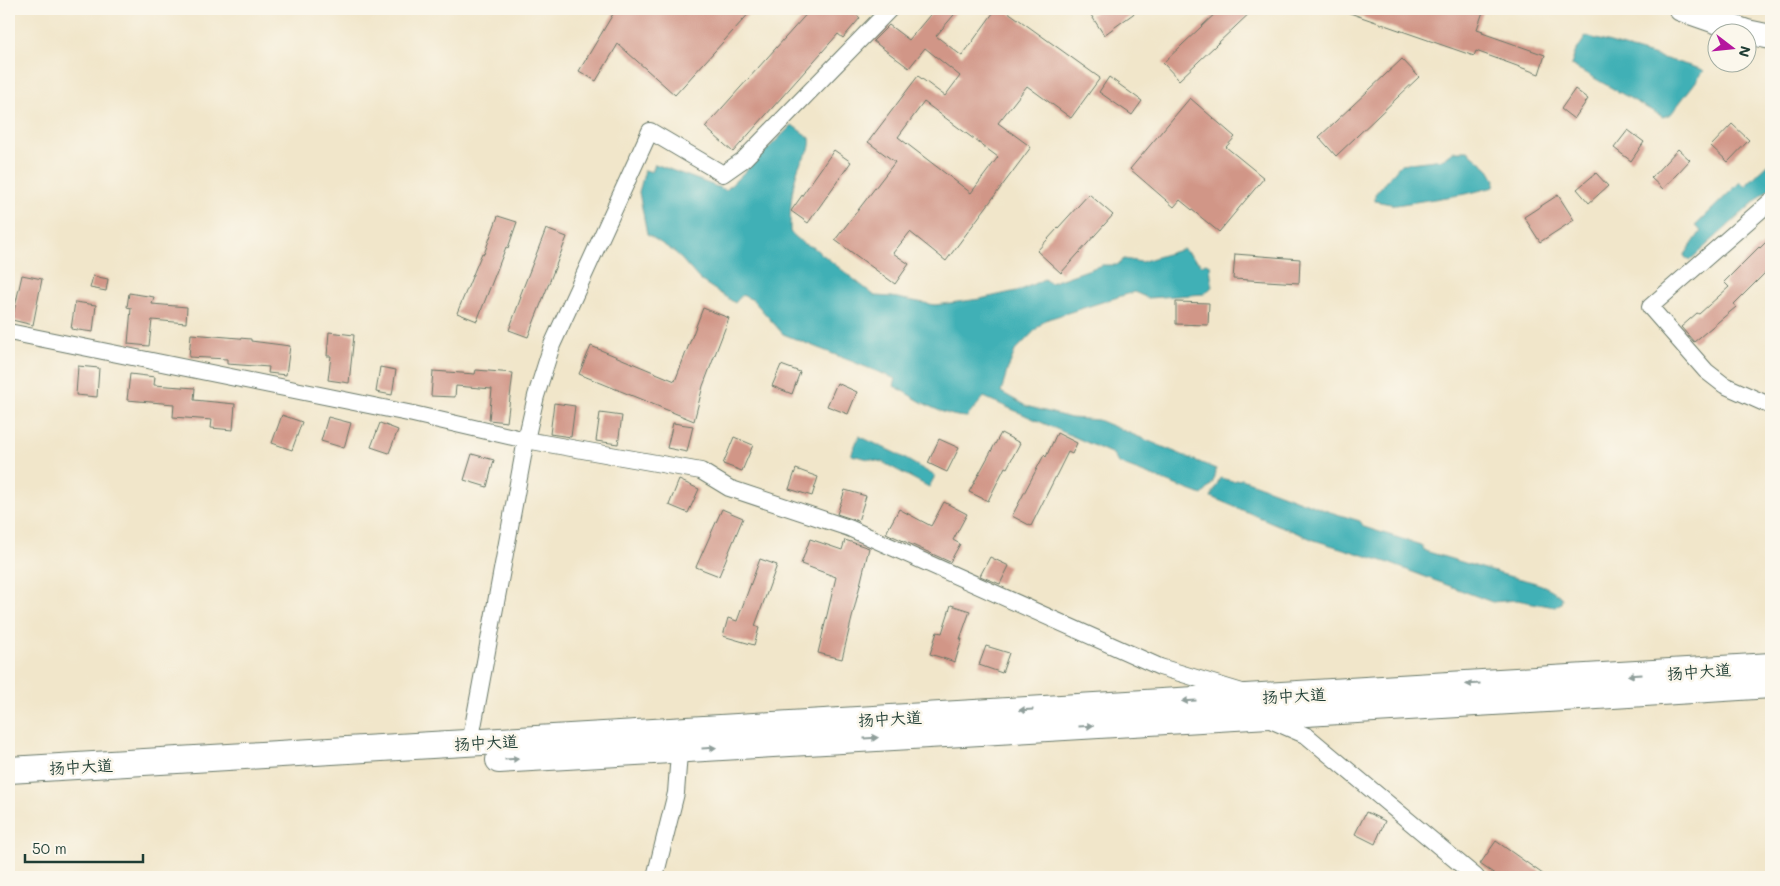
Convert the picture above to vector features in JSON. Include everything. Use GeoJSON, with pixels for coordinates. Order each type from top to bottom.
{"type":"FeatureCollection","features":[{"type":"Feature","properties":{"kind":"main road"},"geometry":{"type":"LineString","coordinates":[[1681,9],[1747,32],[1771,37]]}},
{"type":"Feature","properties":{"kind":"main road","name":"扬中大道"},"geometry":{"type":"LineString","coordinates":[[1259,706],[1771,666]]}},
{"type":"Feature","properties":{"kind":"main road","name":"扬中大道"},"geometry":{"type":"LineString","coordinates":[[9,770],[470,752],[1259,706],[1771,685]]}},
{"type":"Feature","properties":{"kind":"main road","name":"扬中大道"},"geometry":{"type":"LineString","coordinates":[[9,788],[470,752]]}},
{"type":"Feature","properties":{"kind":"street"},"geometry":{"type":"LineString","coordinates":[[470,752],[526,440],[536,396],[552,345],[650,131],[723,174],[743,160],[890,9]]}},
{"type":"Feature","properties":{"kind":"street"},"geometry":{"type":"LineString","coordinates":[[1771,201],[1650,307],[1706,371],[1724,385],[1771,406]]}},
{"type":"Feature","properties":{"kind":"street"},"geometry":{"type":"LineString","coordinates":[[9,332],[384,408],[526,440],[701,471],[729,488],[849,528],[1160,667],[1259,706],[1308,736],[1476,877]]}},
{"type":"Feature","properties":{"kind":"street"},"geometry":{"type":"LineString","coordinates":[[656,877],[676,793],[680,740]]}},
{"type":"Feature","properties":{"kind":"water"},"geometry":{"type":"Polygon","coordinates":[[[1586,36],[1704,71],[1671,114],[1663,117],[1571,65],[1575,53],[1586,36]]]}},
{"type":"Feature","properties":{"kind":"water"},"geometry":{"type":"Polygon","coordinates":[[[792,125],[810,138],[810,143],[809,150],[799,166],[794,182],[790,232],[804,244],[813,247],[875,296],[892,297],[935,305],[980,299],[1021,290],[1044,279],[1050,283],[1102,265],[1117,265],[1124,259],[1141,262],[1183,249],[1202,265],[1206,263],[1210,265],[1212,287],[1204,294],[1148,298],[1134,292],[1045,320],[1015,351],[1001,392],[1026,406],[1071,418],[1098,420],[1216,469],[1214,480],[1208,490],[1202,495],[1118,463],[1113,454],[984,397],[967,417],[947,414],[938,410],[894,386],[896,379],[783,334],[753,300],[742,295],[735,303],[700,280],[676,253],[647,234],[639,192],[645,170],[652,172],[655,164],[726,190],[792,125]]]}},
{"type":"Feature","properties":{"kind":"water"},"geometry":{"type":"Polygon","coordinates":[[[1454,151],[1468,151],[1488,168],[1495,180],[1494,187],[1466,194],[1396,205],[1375,201],[1375,194],[1401,164],[1443,159],[1454,151]]]}},
{"type":"Feature","properties":{"kind":"water"},"geometry":{"type":"Polygon","coordinates":[[[1771,161],[1771,187],[1689,261],[1684,256],[1701,231],[1695,226],[1740,182],[1745,186],[1771,161]]]}},
{"type":"Feature","properties":{"kind":"water"},"geometry":{"type":"Polygon","coordinates":[[[859,436],[897,454],[935,476],[929,487],[882,462],[851,455],[859,436]]]}},
{"type":"Feature","properties":{"kind":"water"},"geometry":{"type":"Polygon","coordinates":[[[1220,478],[1233,481],[1242,479],[1327,511],[1360,521],[1364,527],[1421,545],[1425,551],[1542,585],[1562,598],[1561,603],[1555,607],[1517,600],[1492,602],[1386,562],[1314,540],[1211,497],[1220,478]]]}},
{"type":"Feature","properties":{"kind":"building"},"geometry":{"type":"Polygon","coordinates":[[[616,9],[753,9],[675,95],[618,44],[596,81],[579,71],[616,9]]]}},
{"type":"Feature","properties":{"kind":"building"},"geometry":{"type":"Polygon","coordinates":[[[811,9],[850,9],[860,18],[843,38],[838,34],[733,152],[705,127],[811,9]]]}},
{"type":"Feature","properties":{"kind":"building"},"geometry":{"type":"Polygon","coordinates":[[[935,9],[959,9],[936,36],[962,56],[996,9],[1004,9],[1100,78],[1071,118],[1027,86],[998,123],[1031,147],[946,261],[910,232],[893,253],[909,264],[895,284],[835,240],[895,162],[868,142],[918,76],[945,96],[960,76],[925,48],[909,68],[873,41],[889,25],[909,40],[935,9]],[[924,102],[898,137],[971,193],[998,157],[924,102]]]}},
{"type":"Feature","properties":{"kind":"building"},"geometry":{"type":"Polygon","coordinates":[[[1100,9],[1140,9],[1104,35],[1091,15],[1100,9]]]}},
{"type":"Feature","properties":{"kind":"building"},"geometry":{"type":"Polygon","coordinates":[[[1220,9],[1254,9],[1179,80],[1163,63],[1220,9]]]}},
{"type":"Feature","properties":{"kind":"building"},"geometry":{"type":"Polygon","coordinates":[[[1344,9],[1484,9],[1477,29],[1483,31],[1482,33],[1545,55],[1539,74],[1476,51],[1474,56],[1344,11],[1344,9]]]}},
{"type":"Feature","properties":{"kind":"building"},"geometry":{"type":"Polygon","coordinates":[[[1402,59],[1419,77],[1336,156],[1319,137],[1402,59]]]}},
{"type":"Feature","properties":{"kind":"building"},"geometry":{"type":"Polygon","coordinates":[[[1109,77],[1142,101],[1132,115],[1099,92],[1109,77]]]}},
{"type":"Feature","properties":{"kind":"building"},"geometry":{"type":"Polygon","coordinates":[[[1575,89],[1588,99],[1574,119],[1561,109],[1575,89]]]}},
{"type":"Feature","properties":{"kind":"building"},"geometry":{"type":"Polygon","coordinates":[[[1190,98],[1235,137],[1226,147],[1264,178],[1219,232],[1180,200],[1174,207],[1130,169],[1190,98]]]}},
{"type":"Feature","properties":{"kind":"building"},"geometry":{"type":"Polygon","coordinates":[[[1732,124],[1749,140],[1728,162],[1711,146],[1732,124]]]}},
{"type":"Feature","properties":{"kind":"building"},"geometry":{"type":"Polygon","coordinates":[[[1628,130],[1644,142],[1631,161],[1614,148],[1628,130]]]}},
{"type":"Feature","properties":{"kind":"building"},"geometry":{"type":"Polygon","coordinates":[[[1678,149],[1690,160],[1663,189],[1651,178],[1678,149]]]}},
{"type":"Feature","properties":{"kind":"building"},"geometry":{"type":"Polygon","coordinates":[[[834,150],[851,162],[808,223],[791,211],[834,150]]]}},
{"type":"Feature","properties":{"kind":"building"},"geometry":{"type":"Polygon","coordinates":[[[1596,173],[1608,186],[1589,203],[1577,189],[1596,173]]]}},
{"type":"Feature","properties":{"kind":"building"},"geometry":{"type":"Polygon","coordinates":[[[1089,194],[1113,215],[1061,273],[1037,251],[1089,194]]]}},
{"type":"Feature","properties":{"kind":"building"},"geometry":{"type":"Polygon","coordinates":[[[1558,195],[1574,220],[1540,242],[1524,217],[1558,195]]]}},
{"type":"Feature","properties":{"kind":"building"},"geometry":{"type":"Polygon","coordinates":[[[498,216],[517,222],[477,321],[457,313],[482,253],[484,254],[498,216]]]}},
{"type":"Feature","properties":{"kind":"building"},"geometry":{"type":"Polygon","coordinates":[[[546,229],[567,237],[528,337],[509,330],[546,229]]]}},
{"type":"Feature","properties":{"kind":"building"},"geometry":{"type":"Polygon","coordinates":[[[1771,237],[1771,267],[1734,304],[1736,307],[1694,342],[1681,327],[1697,313],[1699,314],[1729,287],[1724,282],[1771,237]]]}},
{"type":"Feature","properties":{"kind":"building"},"geometry":{"type":"Polygon","coordinates":[[[1235,254],[1300,259],[1299,283],[1233,279],[1235,254]]]}},
{"type":"Feature","properties":{"kind":"building"},"geometry":{"type":"Polygon","coordinates":[[[22,275],[42,279],[33,325],[12,320],[22,275]]]}},
{"type":"Feature","properties":{"kind":"building"},"geometry":{"type":"Polygon","coordinates":[[[93,276],[108,279],[106,291],[90,288],[93,276]]]}},
{"type":"Feature","properties":{"kind":"building"},"geometry":{"type":"Polygon","coordinates":[[[129,293],[154,297],[152,304],[187,307],[186,323],[152,320],[149,346],[128,344],[131,308],[127,307],[129,293]]]}},
{"type":"Feature","properties":{"kind":"building"},"geometry":{"type":"Polygon","coordinates":[[[75,302],[96,305],[93,332],[71,329],[75,302]]]}},
{"type":"Feature","properties":{"kind":"building"},"geometry":{"type":"Polygon","coordinates":[[[1176,302],[1209,303],[1208,325],[1176,324],[1176,302]]]}},
{"type":"Feature","properties":{"kind":"building"},"geometry":{"type":"Polygon","coordinates":[[[703,308],[729,318],[703,386],[694,421],[579,374],[591,346],[675,381],[703,308]]]}},
{"type":"Feature","properties":{"kind":"building"},"geometry":{"type":"Polygon","coordinates":[[[329,332],[354,335],[349,383],[328,380],[331,356],[327,356],[329,332]]]}},
{"type":"Feature","properties":{"kind":"building"},"geometry":{"type":"Polygon","coordinates":[[[191,334],[251,339],[251,341],[290,346],[286,375],[268,373],[269,367],[227,364],[227,359],[189,357],[191,334]]]}},
{"type":"Feature","properties":{"kind":"building"},"geometry":{"type":"Polygon","coordinates":[[[781,365],[800,372],[792,394],[772,386],[781,365]]]}},
{"type":"Feature","properties":{"kind":"building"},"geometry":{"type":"Polygon","coordinates":[[[78,366],[99,368],[97,397],[76,395],[78,366]]]}},
{"type":"Feature","properties":{"kind":"building"},"geometry":{"type":"Polygon","coordinates":[[[380,367],[396,370],[392,395],[376,392],[380,367]]]}},
{"type":"Feature","properties":{"kind":"building"},"geometry":{"type":"Polygon","coordinates":[[[476,370],[513,373],[507,422],[489,420],[492,389],[456,386],[455,397],[431,396],[433,371],[475,374],[476,370]]]}},
{"type":"Feature","properties":{"kind":"building"},"geometry":{"type":"Polygon","coordinates":[[[130,374],[155,377],[154,385],[195,388],[194,400],[235,404],[233,430],[211,428],[212,420],[173,417],[174,404],[127,400],[130,374]]]}},
{"type":"Feature","properties":{"kind":"building"},"geometry":{"type":"Polygon","coordinates":[[[837,383],[857,392],[848,414],[827,406],[837,383]]]}},
{"type":"Feature","properties":{"kind":"building"},"geometry":{"type":"Polygon","coordinates":[[[554,403],[575,406],[571,437],[550,434],[554,403]]]}},
{"type":"Feature","properties":{"kind":"building"},"geometry":{"type":"Polygon","coordinates":[[[600,413],[622,416],[618,444],[596,441],[600,413]]]}},
{"type":"Feature","properties":{"kind":"building"},"geometry":{"type":"Polygon","coordinates":[[[282,415],[302,422],[292,450],[272,443],[282,415]]]}},
{"type":"Feature","properties":{"kind":"building"},"geometry":{"type":"Polygon","coordinates":[[[328,417],[351,423],[344,448],[321,441],[328,417]]]}},
{"type":"Feature","properties":{"kind":"building"},"geometry":{"type":"Polygon","coordinates":[[[380,423],[398,430],[389,453],[371,447],[380,423]]]}},
{"type":"Feature","properties":{"kind":"building"},"geometry":{"type":"Polygon","coordinates":[[[673,423],[693,426],[687,452],[667,448],[673,423]]]}},
{"type":"Feature","properties":{"kind":"building"},"geometry":{"type":"Polygon","coordinates":[[[1001,433],[1020,443],[1007,468],[1005,467],[988,501],[969,492],[1001,433]]]}},
{"type":"Feature","properties":{"kind":"building"},"geometry":{"type":"Polygon","coordinates":[[[1057,433],[1077,443],[1072,454],[1068,452],[1031,526],[1012,516],[1044,455],[1046,457],[1057,433]]]}},
{"type":"Feature","properties":{"kind":"building"},"geometry":{"type":"Polygon","coordinates":[[[734,437],[753,445],[742,471],[723,464],[734,437]]]}},
{"type":"Feature","properties":{"kind":"building"},"geometry":{"type":"Polygon","coordinates":[[[939,439],[959,448],[947,472],[928,463],[939,439]]]}},
{"type":"Feature","properties":{"kind":"building"},"geometry":{"type":"Polygon","coordinates":[[[472,454],[494,460],[487,487],[464,480],[472,454]]]}},
{"type":"Feature","properties":{"kind":"building"},"geometry":{"type":"Polygon","coordinates":[[[796,469],[818,477],[812,496],[789,489],[796,469]]]}},
{"type":"Feature","properties":{"kind":"building"},"geometry":{"type":"Polygon","coordinates":[[[679,480],[699,489],[688,513],[669,505],[679,480]]]}},
{"type":"Feature","properties":{"kind":"building"},"geometry":{"type":"Polygon","coordinates":[[[845,490],[866,496],[858,521],[837,514],[845,490]]]}},
{"type":"Feature","properties":{"kind":"building"},"geometry":{"type":"Polygon","coordinates":[[[944,502],[967,514],[953,540],[960,544],[950,562],[886,533],[899,509],[931,526],[944,502]]]}},
{"type":"Feature","properties":{"kind":"building"},"geometry":{"type":"Polygon","coordinates":[[[722,509],[743,518],[719,576],[696,567],[722,509]]]}},
{"type":"Feature","properties":{"kind":"building"},"geometry":{"type":"Polygon","coordinates":[[[810,539],[842,550],[845,540],[869,548],[842,659],[818,653],[836,577],[801,564],[810,539]]]}},
{"type":"Feature","properties":{"kind":"building"},"geometry":{"type":"Polygon","coordinates":[[[990,557],[1009,566],[1000,584],[980,576],[990,557]]]}},
{"type":"Feature","properties":{"kind":"building"},"geometry":{"type":"Polygon","coordinates":[[[760,559],[777,565],[755,626],[759,628],[754,645],[723,636],[728,618],[737,621],[760,559]]]}},
{"type":"Feature","properties":{"kind":"building"},"geometry":{"type":"Polygon","coordinates":[[[951,605],[970,611],[960,639],[962,639],[955,662],[930,654],[937,632],[942,633],[951,605]]]}},
{"type":"Feature","properties":{"kind":"building"},"geometry":{"type":"Polygon","coordinates":[[[986,646],[1009,653],[1002,673],[979,665],[986,646]]]}},
{"type":"Feature","properties":{"kind":"building"},"geometry":{"type":"Polygon","coordinates":[[[1366,812],[1385,821],[1375,844],[1355,834],[1366,812]]]}},
{"type":"Feature","properties":{"kind":"building"},"geometry":{"type":"Polygon","coordinates":[[[1496,841],[1547,877],[1499,877],[1480,864],[1496,841]]]}}]}
